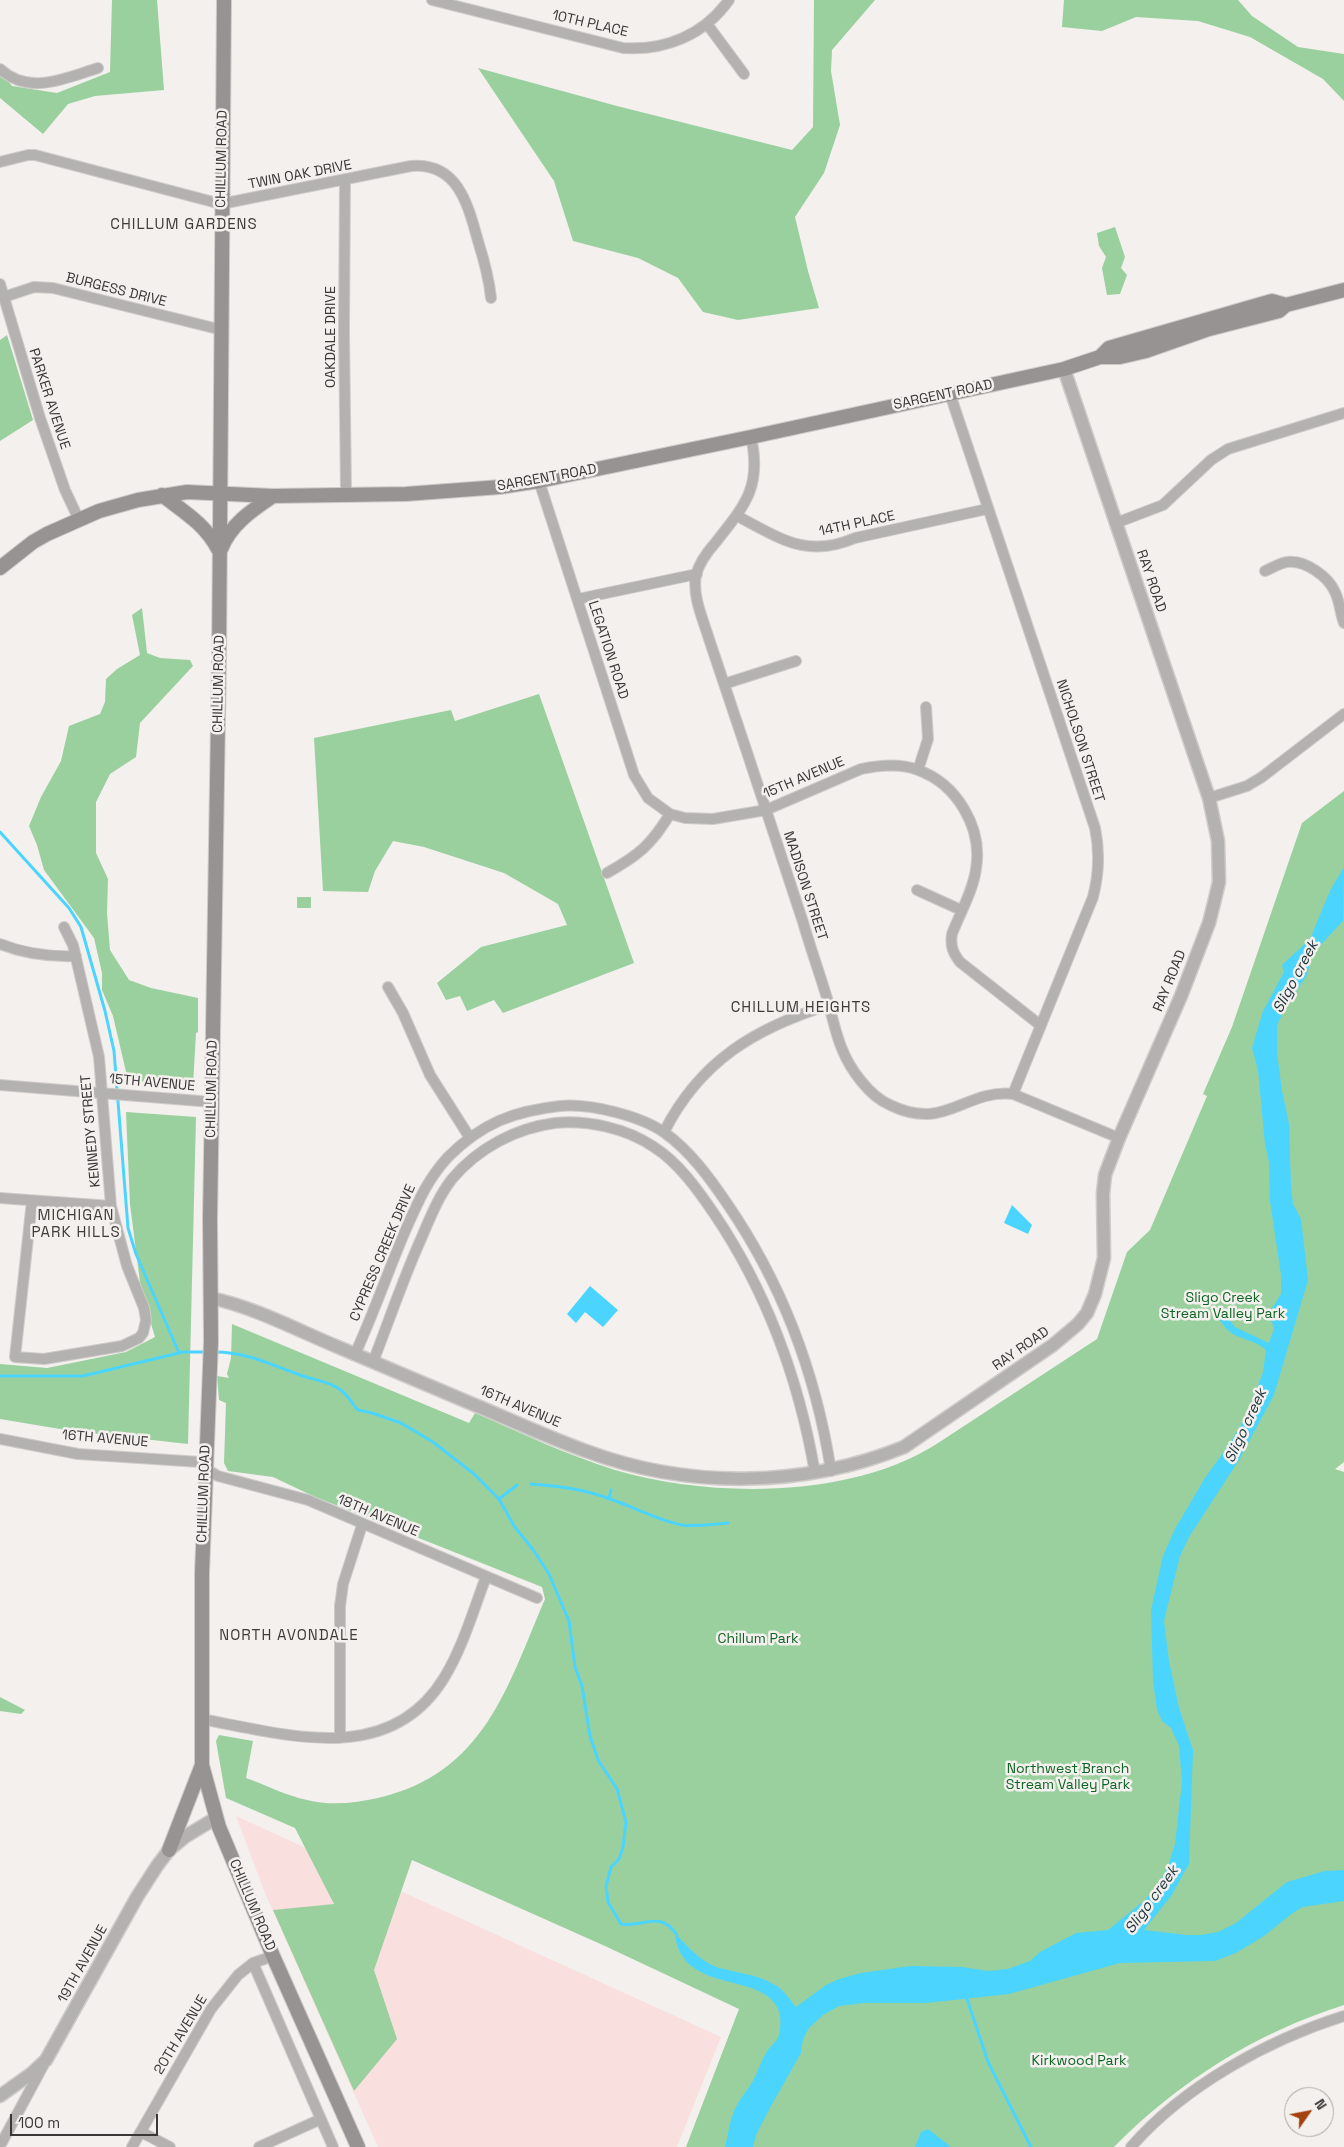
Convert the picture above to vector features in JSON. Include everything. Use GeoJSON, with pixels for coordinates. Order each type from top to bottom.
{"type":"FeatureCollection","features":[{"type":"Feature","properties":{"kind":"main road","name":"CHILLUM ROAD"},"geometry":{"type":"LineString","coordinates":[[224,0],[221,204],[220,552],[210,1218],[211,1340],[204,1468],[202,1765],[216,1818],[358,2147]]}},
{"type":"Feature","properties":{"kind":"main road","name":"SARGENT ROAD"},"geometry":{"type":"LineString","coordinates":[[0,568],[33,542],[79,520],[113,506],[162,495],[187,492],[273,496],[451,491],[539,481],[1064,369],[1100,357],[1109,348],[1188,324],[1272,301],[1286,305],[1344,290]]}},
{"type":"Feature","properties":{"kind":"main road"},"geometry":{"type":"LineString","coordinates":[[162,495],[195,518],[211,536],[220,552]]}},
{"type":"Feature","properties":{"kind":"main road"},"geometry":{"type":"LineString","coordinates":[[220,552],[224,541],[236,525],[246,515],[273,496]]}},
{"type":"Feature","properties":{"kind":"main road"},"geometry":{"type":"LineString","coordinates":[[169,1850],[202,1765]]}},
{"type":"Feature","properties":{"kind":"street","name":"10TH PLACE"},"geometry":{"type":"LineString","coordinates":[[432,0],[456,2],[623,48],[650,48],[693,33],[706,24],[728,0]]}},
{"type":"Feature","properties":{"kind":"street"},"geometry":{"type":"LineString","coordinates":[[706,24],[744,74]]}},
{"type":"Feature","properties":{"kind":"street"},"geometry":{"type":"LineString","coordinates":[[0,68],[17,80],[26,83],[46,84],[98,68]]}},
{"type":"Feature","properties":{"kind":"street","name":"TWIN OAK DRIVE"},"geometry":{"type":"LineString","coordinates":[[0,162],[22,156],[35,155],[221,204],[419,165],[433,168],[448,176],[458,187],[466,202],[489,278],[491,298]]}},
{"type":"Feature","properties":{"kind":"street","name":"OAKDALE DRIVE"},"geometry":{"type":"LineString","coordinates":[[346,180],[344,331],[346,494]]}},
{"type":"Feature","properties":{"kind":"street","name":"PARKER AVENUE"},"geometry":{"type":"LineString","coordinates":[[0,284],[40,418],[79,520]]}},
{"type":"Feature","properties":{"kind":"street","name":"BURGESS DRIVE"},"geometry":{"type":"LineString","coordinates":[[4,297],[34,287],[53,288],[222,330]]}},
{"type":"Feature","properties":{"kind":"street","name":"RAY ROAD"},"geometry":{"type":"LineString","coordinates":[[832,1470],[878,1458],[917,1440],[1053,1345],[1078,1324],[1087,1313],[1096,1294],[1101,1274],[1105,1242],[1103,1185],[1119,1138],[1181,996],[1209,923],[1219,882],[1218,841],[1209,798],[1064,369]]}},
{"type":"Feature","properties":{"kind":"street","name":"NICHOLSON STREET"},"geometry":{"type":"LineString","coordinates":[[950,394],[1095,828],[1099,848],[1097,879],[1092,898],[1013,1094]]}},
{"type":"Feature","properties":{"kind":"street"},"geometry":{"type":"LineString","coordinates":[[1116,523],[1163,505],[1210,460],[1228,449],[1344,413]]}},
{"type":"Feature","properties":{"kind":"street","name":"MADISON STREET"},"geometry":{"type":"LineString","coordinates":[[751,437],[755,454],[754,476],[747,501],[706,554],[697,574],[695,586],[698,604],[842,1050],[854,1070],[870,1090],[881,1101],[891,1106],[915,1113],[938,1114],[987,1095],[1013,1094],[1119,1138]]}},
{"type":"Feature","properties":{"kind":"street","name":"LEGATION ROAD"},"geometry":{"type":"LineString","coordinates":[[539,481],[634,775],[648,798],[670,814]]}},
{"type":"Feature","properties":{"kind":"street","name":"14TH PLACE"},"geometry":{"type":"LineString","coordinates":[[737,516],[778,538],[794,544],[820,548],[838,546],[855,538],[988,509]]}},
{"type":"Feature","properties":{"kind":"street"},"geometry":{"type":"LineString","coordinates":[[1265,571],[1286,562],[1294,562],[1303,564],[1323,576],[1335,592],[1344,623]]}},
{"type":"Feature","properties":{"kind":"street"},"geometry":{"type":"LineString","coordinates":[[578,599],[697,574]]}},
{"type":"Feature","properties":{"kind":"street"},"geometry":{"type":"LineString","coordinates":[[724,684],[796,661]]}},
{"type":"Feature","properties":{"kind":"street"},"geometry":{"type":"LineString","coordinates":[[918,770],[928,740],[926,707]]}},
{"type":"Feature","properties":{"kind":"street"},"geometry":{"type":"LineString","coordinates":[[1209,798],[1238,789],[1262,778],[1344,714]]}},
{"type":"Feature","properties":{"kind":"street","name":"15TH AVENUE"},"geometry":{"type":"LineString","coordinates":[[670,814],[685,818],[713,819],[766,810],[861,769],[897,766],[918,770],[935,779],[948,789],[963,808],[973,828],[977,850],[977,868],[951,942],[954,955],[960,962],[1040,1025]]}},
{"type":"Feature","properties":{"kind":"street"},"geometry":{"type":"LineString","coordinates":[[607,873],[642,851],[655,838],[670,814]]}},
{"type":"Feature","properties":{"kind":"street"},"geometry":{"type":"LineString","coordinates":[[917,890],[961,910]]}},
{"type":"Feature","properties":{"kind":"street","name":"KENNEDY STREET"},"geometry":{"type":"LineString","coordinates":[[32,1201],[15,1357],[44,1359],[92,1352],[122,1346],[139,1338],[143,1332],[146,1320],[144,1308],[127,1266],[111,1206],[103,1092],[94,1035],[76,956],[64,927]]}},
{"type":"Feature","properties":{"kind":"street"},"geometry":{"type":"LineString","coordinates":[[0,944],[34,955],[53,957],[76,956]]}},
{"type":"Feature","properties":{"kind":"street"},"geometry":{"type":"LineString","coordinates":[[388,987],[403,1012],[430,1075],[470,1138]]}},
{"type":"Feature","properties":{"kind":"street"},"geometry":{"type":"LineString","coordinates":[[664,1132],[686,1095],[716,1063],[735,1048],[773,1024],[829,1005]]}},
{"type":"Feature","properties":{"kind":"street","name":"15TH AVENUE"},"geometry":{"type":"LineString","coordinates":[[0,1084],[212,1102]]}},
{"type":"Feature","properties":{"kind":"street","name":"CYPRESS CREEK DRIVE"},"geometry":{"type":"LineString","coordinates":[[355,1354],[422,1190],[443,1163],[470,1138],[496,1122],[514,1114],[547,1107],[566,1106],[588,1106],[607,1110],[664,1132],[706,1173],[736,1216],[769,1272],[794,1327],[818,1402],[832,1470]]}},
{"type":"Feature","properties":{"kind":"street"},"geometry":{"type":"LineString","coordinates":[[373,1362],[394,1302],[438,1202],[452,1180],[468,1162],[480,1152],[508,1137],[548,1124],[566,1122],[620,1130],[647,1142],[669,1158],[702,1196],[742,1256],[769,1313],[791,1371],[815,1473]]}},
{"type":"Feature","properties":{"kind":"street"},"geometry":{"type":"LineString","coordinates":[[0,1198],[111,1206]]}},
{"type":"Feature","properties":{"kind":"street","name":"16TH AVENUE"},"geometry":{"type":"LineString","coordinates":[[211,1298],[234,1304],[585,1451],[628,1464],[674,1474],[711,1478],[776,1478],[832,1470]]}},
{"type":"Feature","properties":{"kind":"street","name":"16TH AVENUE"},"geometry":{"type":"LineString","coordinates":[[0,1439],[78,1454],[200,1462],[204,1468]]}},
{"type":"Feature","properties":{"kind":"street","name":"18TH AVENUE"},"geometry":{"type":"LineString","coordinates":[[204,1468],[218,1476],[308,1500],[362,1525],[537,1598]]}},
{"type":"Feature","properties":{"kind":"street"},"geometry":{"type":"LineString","coordinates":[[340,1738],[340,1606],[343,1584],[362,1525]]}},
{"type":"Feature","properties":{"kind":"street"},"geometry":{"type":"LineString","coordinates":[[201,1719],[302,1738],[363,1737],[380,1731],[412,1713],[430,1697],[444,1680],[457,1656],[486,1577]]}},
{"type":"Feature","properties":{"kind":"street","name":"19TH AVENUE"},"geometry":{"type":"LineString","coordinates":[[0,2146],[137,1897],[169,1850],[186,1836],[216,1818]]}},
{"type":"Feature","properties":{"kind":"street","name":"20TH AVENUE"},"geometry":{"type":"LineString","coordinates":[[132,2147],[210,2009],[238,1975],[253,1964],[274,1956]]}},
{"type":"Feature","properties":{"kind":"street","name":"CHILLUM ROAD"},"geometry":{"type":"LineString","coordinates":[[253,1964],[333,2147]]}},
{"type":"Feature","properties":{"kind":"street"},"geometry":{"type":"LineString","coordinates":[[1131,2147],[1161,2118],[1222,2072],[1292,2035],[1344,2016]]}},
{"type":"Feature","properties":{"kind":"street"},"geometry":{"type":"LineString","coordinates":[[0,2096],[32,2073],[46,2060]]}},
{"type":"Feature","properties":{"kind":"street"},"geometry":{"type":"LineString","coordinates":[[260,2147],[321,2119]]}},
{"type":"Feature","properties":{"kind":"street"},"geometry":{"type":"LineString","coordinates":[[141,2132],[170,2147]]}},
{"type":"Feature","properties":{"kind":"shaded area"},"geometry":{"type":"Polygon","coordinates":[[[236,1816],[721,2037],[677,2147],[378,2147],[265,1893],[236,1816]]]}},
{"type":"Feature","properties":{"kind":"green space"},"geometry":{"type":"Polygon","coordinates":[[[112,0],[157,0],[164,90],[95,96],[68,104],[43,134],[0,98],[0,71],[12,86],[57,93],[110,72],[112,0]]]}},
{"type":"Feature","properties":{"kind":"green space"},"geometry":{"type":"Polygon","coordinates":[[[814,0],[875,0],[832,50],[831,71],[840,125],[824,173],[795,217],[819,308],[738,320],[703,312],[678,278],[638,258],[573,241],[554,181],[478,68],[617,106],[792,150],[813,127],[814,0]]]}},
{"type":"Feature","properties":{"kind":"green space"},"geometry":{"type":"Polygon","coordinates":[[[1064,0],[1238,0],[1252,16],[1298,47],[1344,54],[1344,101],[1323,79],[1250,37],[1198,21],[1136,17],[1102,31],[1062,27],[1064,0]]]}},
{"type":"Feature","properties":{"kind":"green space"},"geometry":{"type":"Polygon","coordinates":[[[1115,227],[1125,257],[1121,268],[1127,275],[1120,294],[1107,295],[1102,268],[1106,257],[1099,246],[1097,233],[1115,227]]]}},
{"type":"Feature","properties":{"kind":"green space"},"geometry":{"type":"Polygon","coordinates":[[[7,335],[33,420],[0,441],[0,340],[7,335]]]}},
{"type":"Feature","properties":{"kind":"green space"},"geometry":{"type":"Polygon","coordinates":[[[142,608],[147,653],[160,658],[190,660],[193,666],[140,723],[136,757],[110,774],[96,802],[96,853],[108,879],[107,913],[110,950],[129,980],[151,988],[198,998],[198,1032],[196,1033],[193,1085],[135,1081],[127,1076],[113,1016],[102,990],[102,973],[94,938],[44,870],[29,826],[41,797],[61,761],[69,726],[100,714],[105,702],[106,679],[117,669],[140,655],[132,615],[142,608]]]}},
{"type":"Feature","properties":{"kind":"green space"},"geometry":{"type":"Polygon","coordinates":[[[539,694],[634,963],[503,1013],[494,1000],[467,1011],[460,996],[446,1000],[437,983],[481,947],[567,925],[558,904],[504,873],[424,847],[393,841],[375,871],[368,892],[323,891],[314,738],[451,710],[455,721],[539,694]]]}},
{"type":"Feature","properties":{"kind":"green space"},"geometry":{"type":"Polygon","coordinates":[[[1344,791],[1344,1462],[1335,1469],[1344,1472],[1344,2005],[1280,2030],[1220,2062],[1192,2080],[1165,2101],[1114,2147],[686,2147],[739,2009],[605,1946],[412,1860],[374,1970],[397,2039],[354,2091],[273,1910],[334,1904],[295,1828],[226,1798],[216,1741],[219,1735],[253,1741],[246,1778],[307,1800],[334,1803],[361,1801],[378,1798],[414,1786],[444,1769],[468,1747],[487,1722],[504,1694],[545,1599],[542,1587],[313,1496],[273,1477],[228,1471],[224,1463],[226,1403],[219,1400],[217,1376],[229,1378],[227,1374],[231,1358],[232,1324],[469,1423],[475,1413],[579,1458],[615,1470],[652,1479],[693,1486],[735,1489],[778,1488],[821,1484],[862,1476],[900,1463],[935,1445],[1097,1339],[1127,1252],[1150,1230],[1207,1096],[1203,1094],[1232,1027],[1302,823],[1344,791]]]}},
{"type":"Feature","properties":{"kind":"green space"},"geometry":{"type":"Polygon","coordinates":[[[297,897],[311,897],[311,908],[297,908],[297,897]]]}},
{"type":"Feature","properties":{"kind":"green space"},"geometry":{"type":"Polygon","coordinates":[[[126,1112],[196,1117],[188,1444],[72,1431],[0,1419],[0,1364],[47,1368],[126,1352],[155,1337],[141,1290],[130,1204],[126,1112]]]}},
{"type":"Feature","properties":{"kind":"green space"},"geometry":{"type":"Polygon","coordinates":[[[0,1697],[25,1710],[21,1714],[0,1711],[0,1697]]]}},
{"type":"Feature","properties":{"kind":"water","name":"Sligo creek"},"geometry":{"type":"Polygon","coordinates":[[[1344,867],[1343,921],[1314,952],[1306,977],[1285,1007],[1277,1026],[1277,1053],[1289,1124],[1293,1204],[1301,1219],[1308,1280],[1274,1395],[1239,1460],[1189,1537],[1180,1556],[1164,1621],[1169,1661],[1179,1708],[1193,1750],[1189,1864],[1171,1896],[1144,1930],[1187,1935],[1218,1932],[1236,1923],[1287,1882],[1325,1871],[1344,1870],[1344,1901],[1303,1907],[1264,1936],[1236,1953],[1215,1961],[1120,1963],[1009,1994],[926,2003],[864,2003],[839,2006],[823,2015],[809,2028],[803,2039],[801,2053],[756,2135],[753,2147],[725,2147],[730,2122],[735,2110],[766,2053],[779,2035],[780,2015],[769,1997],[756,1990],[706,1974],[691,1966],[680,1953],[675,1933],[704,1961],[716,1967],[768,1981],[787,1995],[796,2007],[826,1985],[861,1973],[910,1966],[962,1967],[988,1971],[1008,1969],[1030,1961],[1040,1952],[1076,1933],[1108,1930],[1145,1900],[1158,1885],[1168,1866],[1175,1844],[1182,1782],[1179,1746],[1171,1728],[1162,1721],[1157,1710],[1153,1681],[1151,1610],[1163,1556],[1175,1529],[1205,1478],[1247,1415],[1263,1372],[1266,1350],[1231,1332],[1217,1316],[1223,1312],[1235,1327],[1269,1343],[1274,1329],[1269,1313],[1281,1294],[1281,1275],[1270,1201],[1269,1162],[1265,1144],[1258,1070],[1252,1048],[1263,1011],[1284,972],[1282,965],[1310,939],[1330,891],[1344,867]]]}},
{"type":"Feature","properties":{"kind":"water"},"geometry":{"type":"Polygon","coordinates":[[[1012,1205],[1032,1225],[1028,1234],[1004,1223],[1012,1205]]]}},
{"type":"Feature","properties":{"kind":"water"},"geometry":{"type":"Polygon","coordinates":[[[590,1286],[618,1310],[603,1327],[585,1312],[576,1323],[567,1314],[590,1286]]]}},
{"type":"Feature","properties":{"kind":"water"},"geometry":{"type":"Polygon","coordinates":[[[928,2129],[951,2147],[915,2147],[921,2132],[928,2129]]]}},
{"type":"Feature","properties":{"kind":"waterway"},"geometry":{"type":"LineString","coordinates":[[0,832],[69,908],[81,927],[105,1011],[114,1051],[128,1228],[136,1254],[179,1353]]}},
{"type":"Feature","properties":{"kind":"waterway"},"geometry":{"type":"LineString","coordinates":[[0,1376],[83,1376],[183,1352],[207,1352]]}},
{"type":"Feature","properties":{"kind":"waterway"},"geometry":{"type":"LineString","coordinates":[[215,1352],[238,1354],[334,1386],[345,1394],[358,1410],[401,1423],[433,1442],[474,1474],[499,1499],[514,1526],[549,1574],[569,1621],[575,1667],[582,1686],[590,1736],[598,1760],[617,1789],[626,1822],[623,1847],[619,1859],[611,1867],[606,1886],[608,1902],[621,1924],[629,1925],[657,1921],[670,1927],[677,1935]]}},
{"type":"Feature","properties":{"kind":"waterway"},"geometry":{"type":"LineString","coordinates":[[531,1484],[581,1490],[682,1525],[699,1526],[728,1523]]}},
{"type":"Feature","properties":{"kind":"waterway"},"geometry":{"type":"LineString","coordinates":[[499,1499],[517,1485]]}},
{"type":"Feature","properties":{"kind":"waterway"},"geometry":{"type":"LineString","coordinates":[[609,1498],[611,1490]]}},
{"type":"Feature","properties":{"kind":"waterway"},"geometry":{"type":"LineString","coordinates":[[966,1996],[988,2062],[1031,2147]]}},
{"type":"Feature","properties":{"kind":"district","name":"CHILLUM GARDENS"},"geometry":{"type":"Point","coordinates":[184,225]}},
{"type":"Feature","properties":{"kind":"district","name":"CHILLUM HEIGHTS"},"geometry":{"type":"Point","coordinates":[801,1008]}},
{"type":"Feature","properties":{"kind":"district","name":"MICHIGAN PARK HILLS"},"geometry":{"type":"Point","coordinates":[76,1224]}},
{"type":"Feature","properties":{"kind":"district","name":"NORTH AVONDALE"},"geometry":{"type":"Point","coordinates":[289,1636]}},
{"type":"Feature","properties":{"kind":"park label","name":"Sligo Creek Stream Valley Park"},"geometry":{"type":"Point","coordinates":[1223,1306]}},
{"type":"Feature","properties":{"kind":"park label","name":"Chillum Park"},"geometry":{"type":"Point","coordinates":[758,1639]}},
{"type":"Feature","properties":{"kind":"park label","name":"Northwest Branch Stream Valley Park"},"geometry":{"type":"Point","coordinates":[1068,1778]}},
{"type":"Feature","properties":{"kind":"park label","name":"Kirkwood Park"},"geometry":{"type":"Point","coordinates":[1079,2061]}}]}
